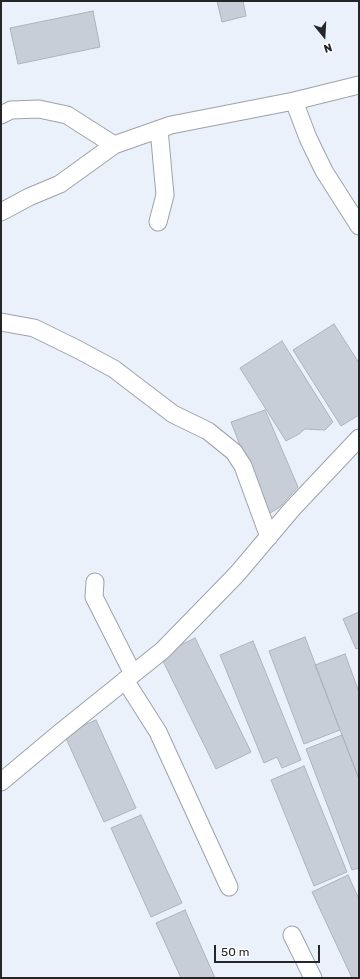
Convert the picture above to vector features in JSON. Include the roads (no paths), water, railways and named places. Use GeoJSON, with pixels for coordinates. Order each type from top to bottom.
{"type":"FeatureCollection","features":[{"type":"Feature","properties":{"kind":"street"},"geometry":{"type":"LineString","coordinates":[[1,212],[29,197],[60,184],[114,145],[159,129],[172,125],[294,101],[359,85]]}},
{"type":"Feature","properties":{"kind":"street"},"geometry":{"type":"LineString","coordinates":[[294,101],[308,138],[324,171],[359,226]]}},
{"type":"Feature","properties":{"kind":"street"},"geometry":{"type":"LineString","coordinates":[[1,115],[12,110],[39,109],[67,115],[114,145]]}},
{"type":"Feature","properties":{"kind":"street"},"geometry":{"type":"LineString","coordinates":[[158,222],[165,195],[159,129]]}},
{"type":"Feature","properties":{"kind":"street"},"geometry":{"type":"LineString","coordinates":[[1,322],[34,328],[77,349],[114,369],[173,414],[208,430],[234,452],[243,466],[269,537]]}},
{"type":"Feature","properties":{"kind":"street"},"geometry":{"type":"LineString","coordinates":[[1,782],[163,650],[237,574],[292,509],[359,438]]}},
{"type":"Feature","properties":{"kind":"street"},"geometry":{"type":"LineString","coordinates":[[95,582],[94,597],[129,677],[158,732],[229,888]]}},
{"type":"Feature","properties":{"kind":"street"},"geometry":{"type":"LineString","coordinates":[[292,935],[313,978]]}}]}
